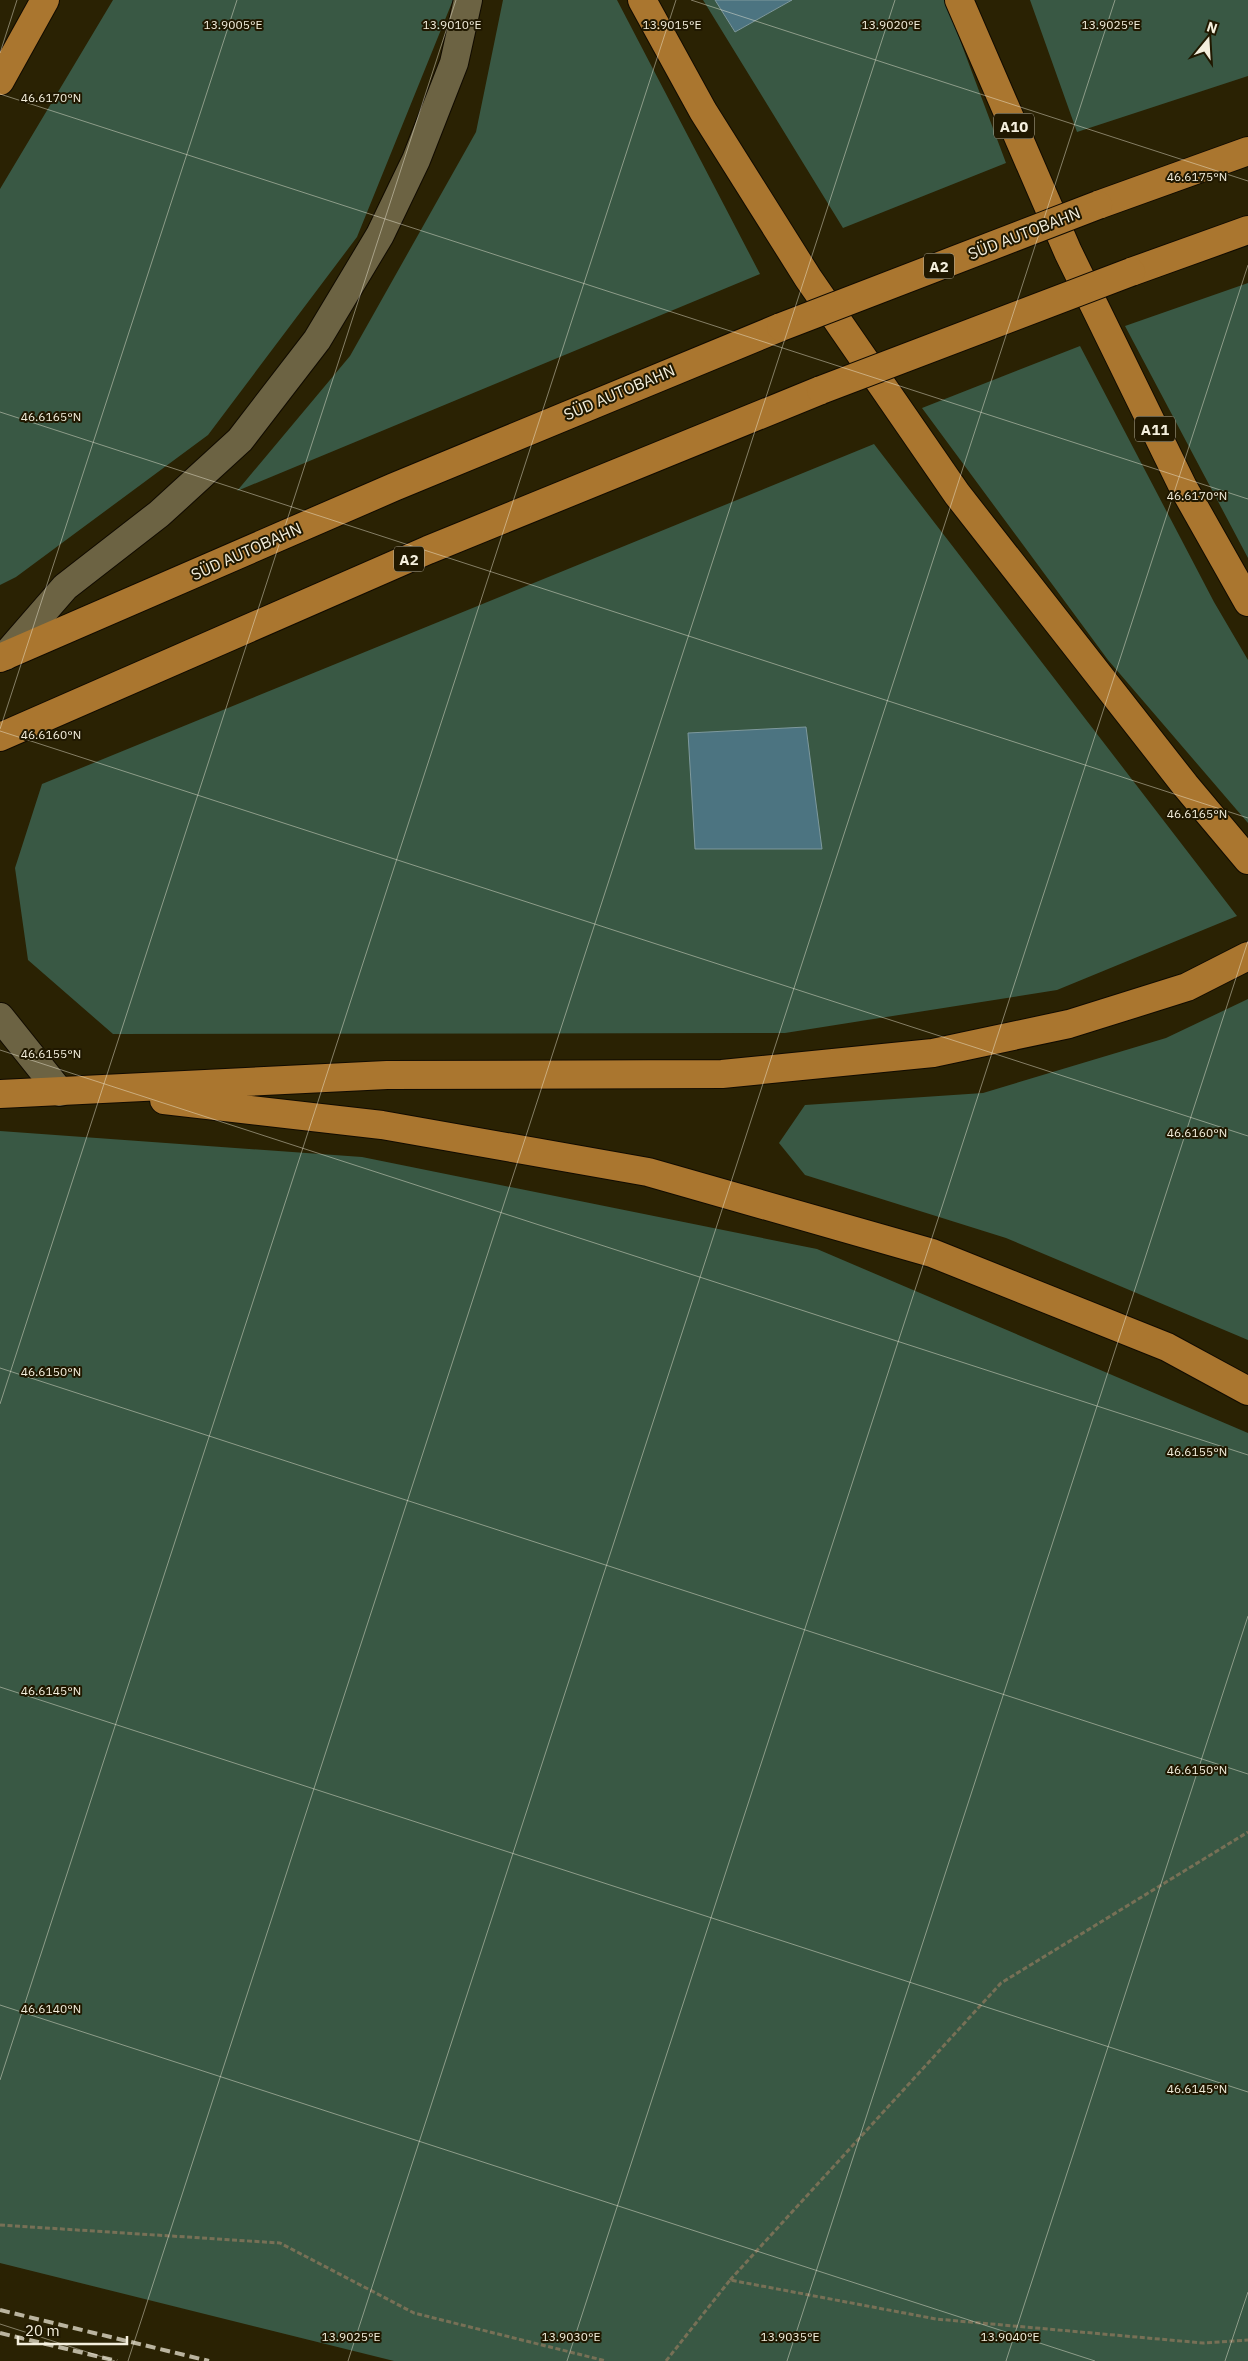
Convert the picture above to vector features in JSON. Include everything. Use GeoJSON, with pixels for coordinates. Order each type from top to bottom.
{"type":"FeatureCollection","features":[{"type":"Feature","properties":{"kind":"highway"},"geometry":{"type":"LineString","coordinates":[[0,81],[45,0]]}},
{"type":"Feature","properties":{"kind":"highway"},"geometry":{"type":"LineString","coordinates":[[642,0],[703,112],[808,278],[957,494],[1179,778],[1248,860]]}},
{"type":"Feature","properties":{"kind":"highway","name":"A10"},"geometry":{"type":"LineString","coordinates":[[959,0],[1068,252]]}},
{"type":"Feature","properties":{"kind":"highway","name":"SÜD AUTOBAHN"},"geometry":{"type":"LineString","coordinates":[[3,657],[394,487],[781,327],[1098,205],[1248,151]]}},
{"type":"Feature","properties":{"kind":"highway","name":"A2"},"geometry":{"type":"LineString","coordinates":[[0,737],[428,550],[821,390],[1131,272],[1248,230]]}},
{"type":"Feature","properties":{"kind":"highway","name":"A11"},"geometry":{"type":"LineString","coordinates":[[1068,252],[1183,486],[1248,602]]}},
{"type":"Feature","properties":{"kind":"highway"},"geometry":{"type":"LineString","coordinates":[[0,1094],[386,1075],[722,1074],[933,1053],[1069,1024],[1187,987],[1248,956]]}},
{"type":"Feature","properties":{"kind":"highway"},"geometry":{"type":"LineString","coordinates":[[88,1091],[382,1125],[648,1172],[932,1253],[1167,1347],[1248,1391]]}},
{"type":"Feature","properties":{"kind":"lane"},"geometry":{"type":"LineString","coordinates":[[3,657],[65,587],[159,514],[240,440],[316,340],[380,235],[416,160],[454,63],[468,0]]}},
{"type":"Feature","properties":{"kind":"lane"},"geometry":{"type":"LineString","coordinates":[[0,1017],[60,1092]]}},
{"type":"Feature","properties":{"kind":"path"},"geometry":{"type":"LineString","coordinates":[[666,2361],[730,2280],[1001,1983],[1248,1832]]}},
{"type":"Feature","properties":{"kind":"path"},"geometry":{"type":"LineString","coordinates":[[0,2225],[280,2243],[414,2313],[606,2361]]}},
{"type":"Feature","properties":{"kind":"path"},"geometry":{"type":"LineString","coordinates":[[730,2280],[936,2319],[1203,2343],[1248,2340]]}},
{"type":"Feature","properties":{"kind":"green space"},"geometry":{"type":"Polygon","coordinates":[[[113,0],[453,0],[357,237],[208,435],[16,577],[0,585],[0,189],[113,0]]]}},
{"type":"Feature","properties":{"kind":"green space"},"geometry":{"type":"Polygon","coordinates":[[[503,0],[617,0],[760,274],[237,491],[350,356],[476,132],[503,0]]]}},
{"type":"Feature","properties":{"kind":"green space"},"geometry":{"type":"Polygon","coordinates":[[[703,0],[715,0],[735,32],[792,0],[945,0],[1006,163],[843,228],[703,0]]]}},
{"type":"Feature","properties":{"kind":"green space"},"geometry":{"type":"Polygon","coordinates":[[[1030,0],[1248,0],[1248,76],[1077,132],[1030,0]]]}},
{"type":"Feature","properties":{"kind":"green space"},"geometry":{"type":"Polygon","coordinates":[[[1248,283],[1248,558],[1125,326],[1248,283]]]}},
{"type":"Feature","properties":{"kind":"green space"},"geometry":{"type":"Polygon","coordinates":[[[1080,346],[1214,602],[1248,660],[1248,823],[1108,660],[922,408],[1080,346]]]}},
{"type":"Feature","properties":{"kind":"green space"},"geometry":{"type":"Polygon","coordinates":[[[874,444],[1237,916],[1057,990],[785,1033],[113,1034],[28,960],[15,868],[42,784],[874,444]]]}},
{"type":"Feature","properties":{"kind":"green space"},"geometry":{"type":"Polygon","coordinates":[[[1248,999],[1248,1340],[1006,1238],[805,1175],[779,1143],[805,1105],[983,1093],[1166,1038],[1248,999]]]}},
{"type":"Feature","properties":{"kind":"green space"},"geometry":{"type":"Polygon","coordinates":[[[0,1131],[362,1157],[817,1249],[1248,1433],[1248,2361],[394,2361],[0,2263],[0,1131]]]}},
{"type":"Feature","properties":{"kind":"water"},"geometry":{"type":"Polygon","coordinates":[[[715,0],[792,0],[735,32],[715,0]]]}},
{"type":"Feature","properties":{"kind":"water"},"geometry":{"type":"Polygon","coordinates":[[[806,727],[822,849],[695,849],[688,733],[806,727]]]}},
{"type":"Feature","properties":{"kind":"railway"},"geometry":{"type":"LineString","coordinates":[[0,2310],[209,2361]]}},
{"type":"Feature","properties":{"kind":"railway"},"geometry":{"type":"LineString","coordinates":[[0,2333],[117,2361]]}}]}
